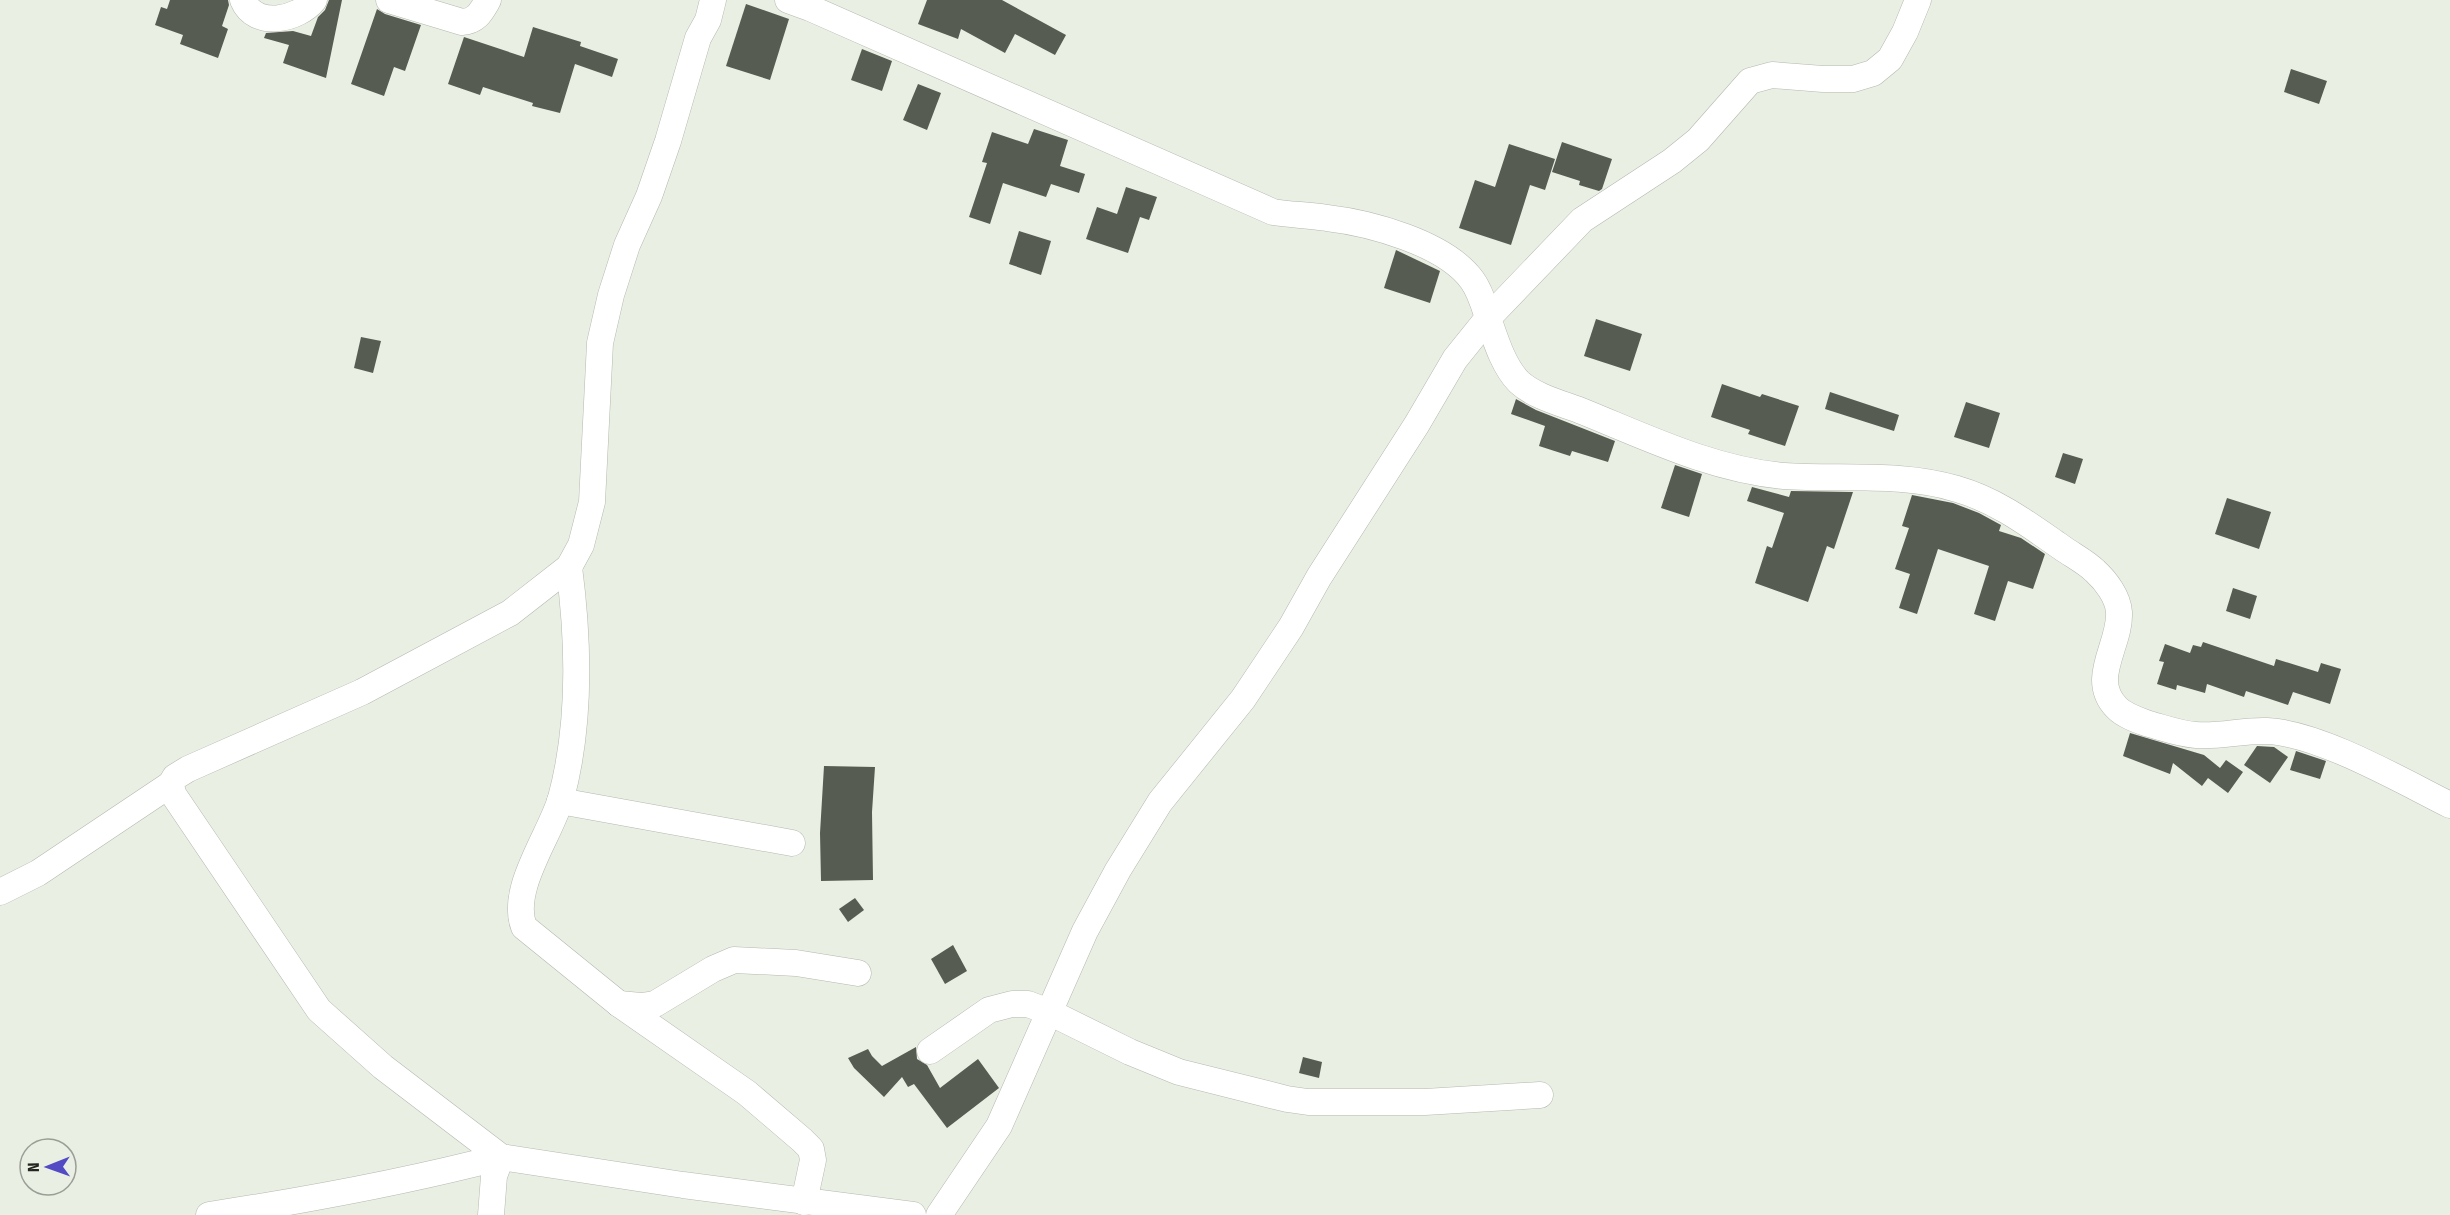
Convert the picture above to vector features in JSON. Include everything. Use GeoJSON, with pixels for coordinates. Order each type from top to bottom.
{"type":"FeatureCollection","features":[{"type":"Feature","properties":{"kind":"street"},"geometry":{"type":"LineString","coordinates":[[243,0],[256,15],[271,18],[288,18],[307,9],[314,0]]}},
{"type":"Feature","properties":{"kind":"street"},"geometry":{"type":"LineString","coordinates":[[389,0],[462,22],[471,21],[480,15],[488,0]]}},
{"type":"Feature","properties":{"kind":"street"},"geometry":{"type":"LineString","coordinates":[[0,892],[38,873],[171,784],[175,777],[188,769],[363,692],[510,613],[569,567],[581,545],[592,502],[600,343],[611,295],[627,245],[649,196],[698,38],[708,20],[713,0]]}},
{"type":"Feature","properties":{"kind":"street"},"geometry":{"type":"LineString","coordinates":[[788,0],[1193,179],[1273,212],[1366,225],[1422,244],[1455,262],[1472,280],[1510,369],[1522,385],[1560,403],[1716,463],[1747,471],[1784,476],[1887,478],[1954,488],[1980,497],[2023,521],[2096,571],[2116,597],[2119,611],[2118,624],[2104,683],[2107,696],[2119,711],[2135,719],[2195,735],[2266,731],[2287,733],[2337,750],[2450,805]]}},
{"type":"Feature","properties":{"kind":"street"},"geometry":{"type":"LineString","coordinates":[[939,1215],[999,1126],[1090,921],[1118,870],[1160,802],[1249,690],[1291,627],[1319,577],[1417,424],[1455,359],[1488,318],[1582,220],[1672,161],[1698,140],[1750,81],[1772,75],[1853,79],[1873,73],[1890,59],[1905,32],[1918,0]]}},
{"type":"Feature","properties":{"kind":"street"},"geometry":{"type":"LineString","coordinates":[[569,567],[574,607],[576,704],[560,801],[541,842],[526,884],[521,919],[524,927],[620,1004],[747,1093],[802,1140],[811,1149],[813,1160],[804,1202]]}},
{"type":"Feature","properties":{"kind":"street"},"geometry":{"type":"LineString","coordinates":[[171,784],[173,794],[319,1010],[383,1067],[501,1157]]}},
{"type":"Feature","properties":{"kind":"street"},"geometry":{"type":"LineString","coordinates":[[560,801],[792,843]]}},
{"type":"Feature","properties":{"kind":"street"},"geometry":{"type":"LineString","coordinates":[[620,1004],[641,1006],[655,1004],[713,969],[734,960],[796,963],[858,973]]}},
{"type":"Feature","properties":{"kind":"street"},"geometry":{"type":"LineString","coordinates":[[930,1051],[989,1010],[1028,1004],[1049,1011],[1130,1052],[1179,1072],[1287,1099],[1308,1102],[1425,1102],[1540,1095]]}},
{"type":"Feature","properties":{"kind":"street"},"geometry":{"type":"LineString","coordinates":[[491,1215],[494,1176],[501,1157]]}},
{"type":"Feature","properties":{"kind":"street"},"geometry":{"type":"LineString","coordinates":[[208,1215],[398,1181],[501,1157],[548,1166],[913,1215]]}},
{"type":"Feature","properties":{"kind":"building"},"geometry":{"type":"Polygon","coordinates":[[[170,0],[228,0],[229,5],[222,26],[228,29],[218,58],[180,44],[183,35],[155,25],[161,7],[167,9],[170,0]]]}},
{"type":"Feature","properties":{"kind":"building"},"geometry":{"type":"Polygon","coordinates":[[[329,0],[342,0],[326,78],[283,63],[289,45],[264,38],[266,33],[293,31],[311,36],[318,17],[325,10],[329,0]]]}},
{"type":"Feature","properties":{"kind":"building"},"geometry":{"type":"Polygon","coordinates":[[[927,0],[1002,0],[1066,35],[1055,55],[1015,34],[1005,53],[961,29],[958,39],[918,24],[927,0]]]}},
{"type":"Feature","properties":{"kind":"building"},"geometry":{"type":"Polygon","coordinates":[[[746,4],[789,19],[770,80],[726,66],[746,4]]]}},
{"type":"Feature","properties":{"kind":"building"},"geometry":{"type":"Polygon","coordinates":[[[377,9],[385,14],[421,25],[405,71],[394,67],[384,96],[351,84],[377,9]]]}},
{"type":"Feature","properties":{"kind":"building"},"geometry":{"type":"Polygon","coordinates":[[[533,27],[581,42],[580,46],[618,59],[612,77],[575,64],[560,113],[532,106],[533,103],[483,87],[480,95],[448,84],[464,37],[524,57],[533,27]]]}},
{"type":"Feature","properties":{"kind":"building"},"geometry":{"type":"Polygon","coordinates":[[[862,49],[892,61],[882,91],[851,80],[862,49]]]}},
{"type":"Feature","properties":{"kind":"building"},"geometry":{"type":"Polygon","coordinates":[[[2291,69],[2327,81],[2319,104],[2284,92],[2291,69]]]}},
{"type":"Feature","properties":{"kind":"building"},"geometry":{"type":"Polygon","coordinates":[[[918,84],[941,93],[927,130],[903,120],[918,84]]]}},
{"type":"Feature","properties":{"kind":"building"},"geometry":{"type":"Polygon","coordinates":[[[1034,129],[1068,140],[1060,166],[1085,174],[1079,193],[1051,184],[1046,197],[1003,183],[990,224],[969,217],[987,163],[982,162],[992,132],[1028,144],[1034,129]]]}},
{"type":"Feature","properties":{"kind":"building"},"geometry":{"type":"Polygon","coordinates":[[[1562,142],[1612,159],[1602,189],[1599,191],[1579,185],[1580,181],[1552,172],[1562,142]]]}},
{"type":"Feature","properties":{"kind":"building"},"geometry":{"type":"Polygon","coordinates":[[[1509,144],[1555,159],[1545,190],[1530,185],[1511,245],[1459,228],[1475,180],[1495,187],[1509,144]]]}},
{"type":"Feature","properties":{"kind":"building"},"geometry":{"type":"Polygon","coordinates":[[[1126,187],[1157,197],[1149,220],[1140,217],[1128,253],[1086,239],[1097,207],[1117,214],[1126,187]]]}},
{"type":"Feature","properties":{"kind":"building"},"geometry":{"type":"Polygon","coordinates":[[[1019,231],[1051,241],[1041,275],[1009,264],[1019,231]]]}},
{"type":"Feature","properties":{"kind":"building"},"geometry":{"type":"Polygon","coordinates":[[[1396,250],[1440,271],[1430,303],[1384,288],[1396,250]]]}},
{"type":"Feature","properties":{"kind":"building"},"geometry":{"type":"Polygon","coordinates":[[[1596,319],[1642,334],[1630,371],[1584,356],[1596,319]]]}},
{"type":"Feature","properties":{"kind":"building"},"geometry":{"type":"Polygon","coordinates":[[[361,337],[381,341],[373,373],[354,368],[361,337]]]}},
{"type":"Feature","properties":{"kind":"building"},"geometry":{"type":"Polygon","coordinates":[[[1722,384],[1760,397],[1762,394],[1799,406],[1785,446],[1748,434],[1750,430],[1711,417],[1722,384]]]}},
{"type":"Feature","properties":{"kind":"building"},"geometry":{"type":"Polygon","coordinates":[[[1830,392],[1899,415],[1894,431],[1825,409],[1830,392]]]}},
{"type":"Feature","properties":{"kind":"building"},"geometry":{"type":"Polygon","coordinates":[[[1516,399],[1536,410],[1615,441],[1608,462],[1572,451],[1570,456],[1539,446],[1545,426],[1511,414],[1516,399]]]}},
{"type":"Feature","properties":{"kind":"building"},"geometry":{"type":"Polygon","coordinates":[[[1966,402],[2000,413],[1989,448],[1954,437],[1966,402]]]}},
{"type":"Feature","properties":{"kind":"building"},"geometry":{"type":"Polygon","coordinates":[[[2063,453],[2083,459],[2075,484],[2055,477],[2063,453]]]}},
{"type":"Feature","properties":{"kind":"building"},"geometry":{"type":"Polygon","coordinates":[[[1675,465],[1702,474],[1689,517],[1661,508],[1675,465]]]}},
{"type":"Feature","properties":{"kind":"building"},"geometry":{"type":"Polygon","coordinates":[[[1752,487],[1789,497],[1791,491],[1853,492],[1834,549],[1827,546],[1808,602],[1755,583],[1767,546],[1772,548],[1784,513],[1747,501],[1752,487]]]}},
{"type":"Feature","properties":{"kind":"building"},"geometry":{"type":"Polygon","coordinates":[[[1912,495],[1953,503],[1979,513],[2001,525],[1999,531],[2021,538],[2045,554],[2033,589],[2008,581],[1995,621],[1974,614],[1989,566],[1938,549],[1917,614],[1899,608],[1910,574],[1895,569],[1909,528],[1902,526],[1912,495]]]}},
{"type":"Feature","properties":{"kind":"building"},"geometry":{"type":"Polygon","coordinates":[[[2227,498],[2271,512],[2259,549],[2215,534],[2227,498]]]}},
{"type":"Feature","properties":{"kind":"building"},"geometry":{"type":"Polygon","coordinates":[[[2233,588],[2257,596],[2250,619],[2226,611],[2233,588]]]}},
{"type":"Feature","properties":{"kind":"building"},"geometry":{"type":"Polygon","coordinates":[[[2203,642],[2274,666],[2276,659],[2318,672],[2321,663],[2341,669],[2330,704],[2293,692],[2288,705],[2246,691],[2244,697],[2207,684],[2205,693],[2177,685],[2176,690],[2157,684],[2164,662],[2159,661],[2165,644],[2190,653],[2193,645],[2201,647],[2203,642]]]}},
{"type":"Feature","properties":{"kind":"building"},"geometry":{"type":"Polygon","coordinates":[[[2130,733],[2204,755],[2220,768],[2226,760],[2243,772],[2228,793],[2208,778],[2202,786],[2173,763],[2170,774],[2123,756],[2130,733]]]}},
{"type":"Feature","properties":{"kind":"building"},"geometry":{"type":"Polygon","coordinates":[[[2257,746],[2274,747],[2288,757],[2270,783],[2244,765],[2257,746]]]}},
{"type":"Feature","properties":{"kind":"building"},"geometry":{"type":"Polygon","coordinates":[[[2296,751],[2326,761],[2320,779],[2290,770],[2296,751]]]}},
{"type":"Feature","properties":{"kind":"building"},"geometry":{"type":"Polygon","coordinates":[[[824,766],[875,767],[872,812],[873,880],[821,881],[820,833],[824,766]]]}},
{"type":"Feature","properties":{"kind":"building"},"geometry":{"type":"Polygon","coordinates":[[[855,898],[864,910],[848,922],[839,909],[855,898]]]}},
{"type":"Feature","properties":{"kind":"building"},"geometry":{"type":"Polygon","coordinates":[[[953,945],[967,971],[945,984],[931,959],[953,945]]]}},
{"type":"Feature","properties":{"kind":"building"},"geometry":{"type":"Polygon","coordinates":[[[916,1047],[917,1059],[927,1065],[940,1088],[978,1059],[999,1088],[947,1128],[914,1084],[908,1087],[902,1077],[884,1097],[854,1068],[848,1058],[868,1049],[882,1066],[916,1047]]]}},
{"type":"Feature","properties":{"kind":"building"},"geometry":{"type":"Polygon","coordinates":[[[1303,1057],[1322,1062],[1319,1078],[1299,1073],[1303,1057]]]}}]}
